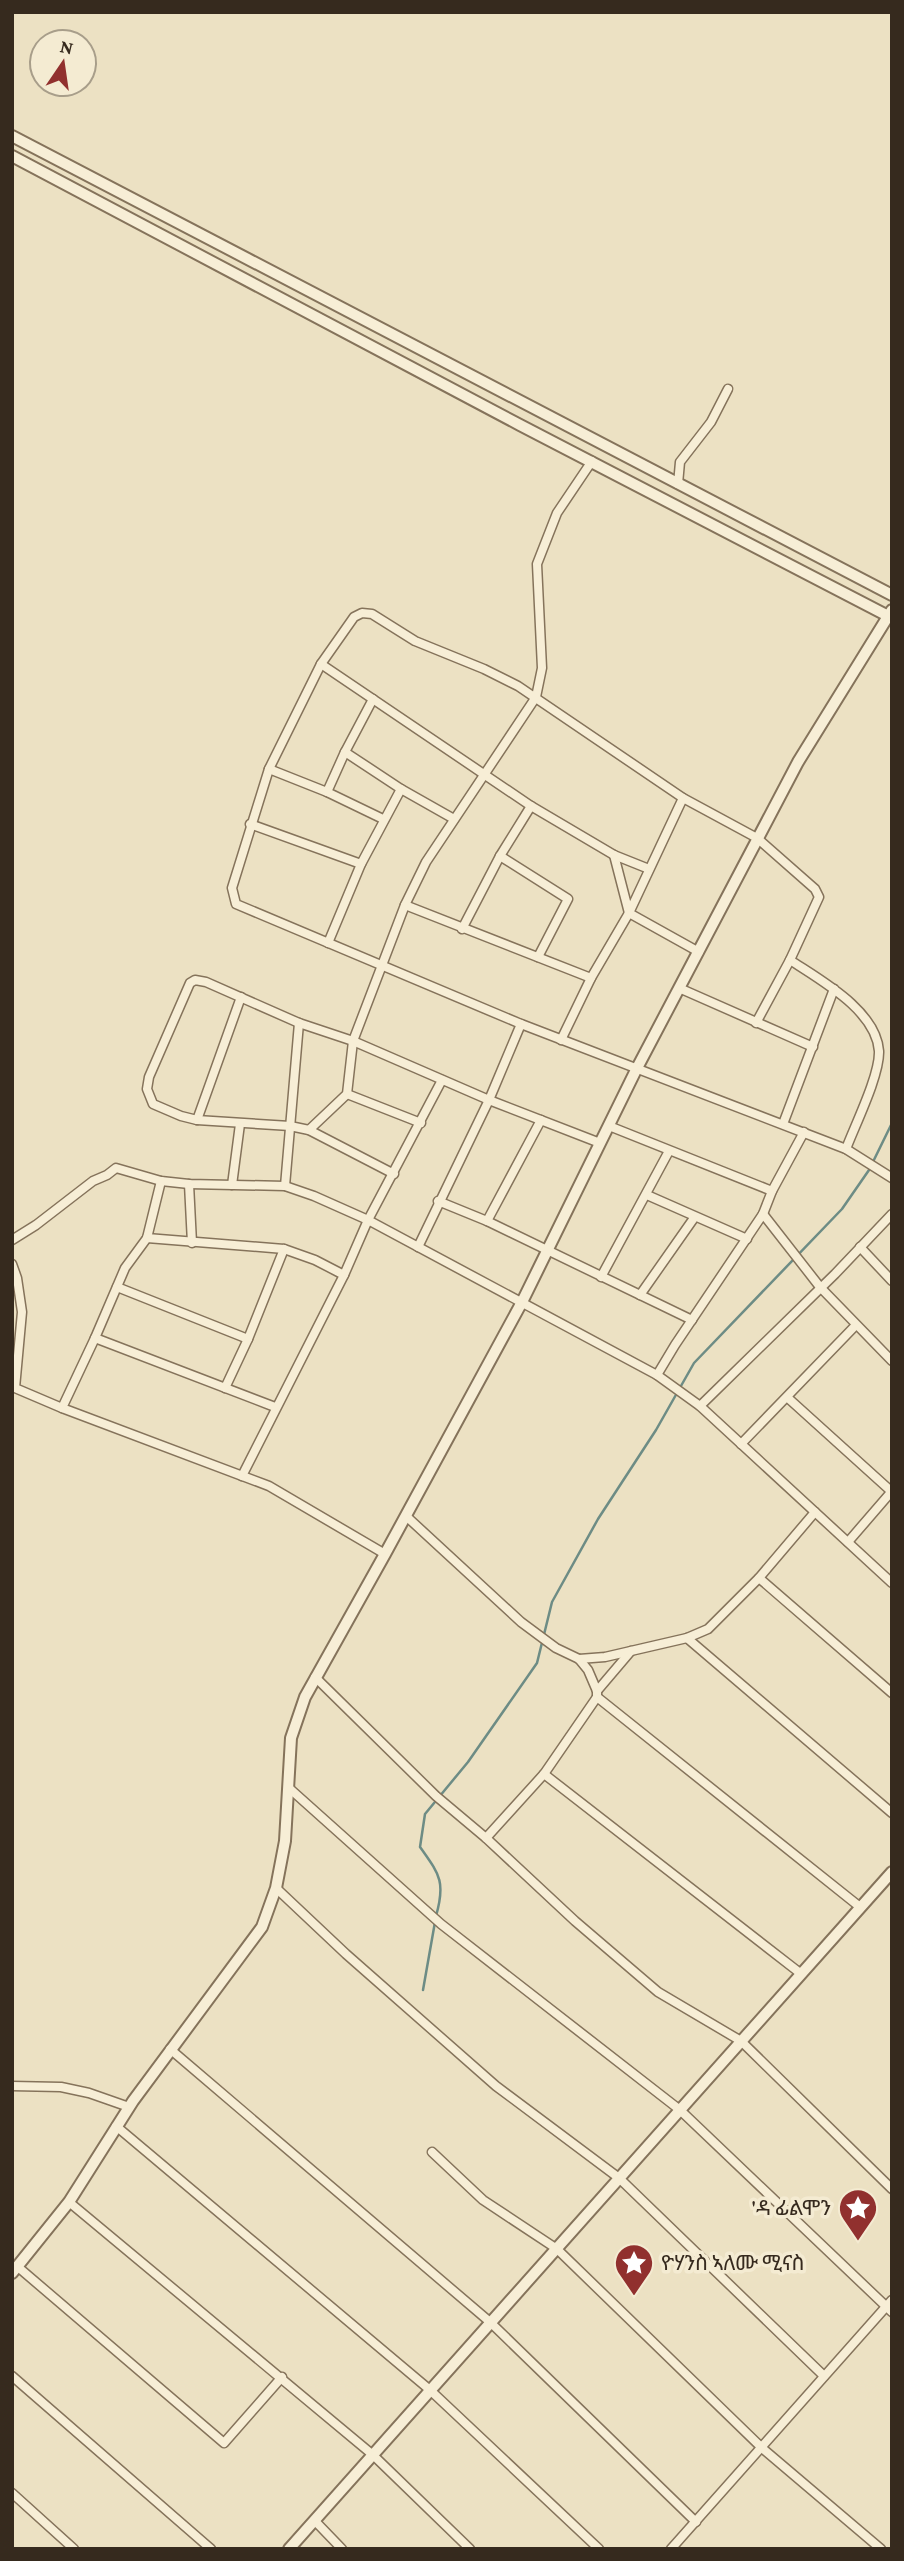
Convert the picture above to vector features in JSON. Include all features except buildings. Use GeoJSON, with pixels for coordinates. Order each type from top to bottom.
{"type":"FeatureCollection","features":[{"type":"Feature","properties":{"kind":"street"},"geometry":{"type":"LineString","coordinates":[[12,136],[892,595]]}},
{"type":"Feature","properties":{"kind":"street"},"geometry":{"type":"LineString","coordinates":[[12,156],[891,615],[798,762],[636,1070],[522,1302],[305,1697],[291,1738],[285,1841],[276,1888],[266,1918],[128,2107],[69,2202],[15,2270],[224,2444],[282,2377]]}},
{"type":"Feature","properties":{"kind":"street"},"geometry":{"type":"LineString","coordinates":[[127,215],[134,199]]}},
{"type":"Feature","properties":{"kind":"street"},"geometry":{"type":"LineString","coordinates":[[678,484],[680,462],[711,422],[728,389]]}},
{"type":"Feature","properties":{"kind":"street"},"geometry":{"type":"LineString","coordinates":[[309,1130],[346,1094],[353,1041],[405,905],[426,862],[536,697],[542,668],[537,564],[557,513],[592,461]]}},
{"type":"Feature","properties":{"kind":"street"},"geometry":{"type":"LineString","coordinates":[[756,1023],[790,960],[818,894],[757,838],[683,798],[536,697],[484,669],[415,641],[372,614],[362,612],[354,617],[321,664],[269,769],[232,888],[236,904],[521,1024],[846,1149],[892,1178]]}},
{"type":"Feature","properties":{"kind":"street"},"geometry":{"type":"LineString","coordinates":[[321,664],[531,806],[614,855],[649,869]]}},
{"type":"Feature","properties":{"kind":"street"},"geometry":{"type":"LineString","coordinates":[[327,792],[373,699]]}},
{"type":"Feature","properties":{"kind":"street"},"geometry":{"type":"LineString","coordinates":[[345,752],[454,820]]}},
{"type":"Feature","properties":{"kind":"street"},"geometry":{"type":"LineString","coordinates":[[269,769],[327,792],[383,819]]}},
{"type":"Feature","properties":{"kind":"street"},"geometry":{"type":"LineString","coordinates":[[328,943],[361,864],[401,789]]}},
{"type":"Feature","properties":{"kind":"street"},"geometry":{"type":"LineString","coordinates":[[561,1040],[591,978],[629,913],[683,798]]}},
{"type":"Feature","properties":{"kind":"street"},"geometry":{"type":"LineString","coordinates":[[462,929],[500,856],[531,806]]}},
{"type":"Feature","properties":{"kind":"street"},"geometry":{"type":"LineString","coordinates":[[250,824],[361,864]]}},
{"type":"Feature","properties":{"kind":"street"},"geometry":{"type":"LineString","coordinates":[[614,855],[629,913],[699,952]]}},
{"type":"Feature","properties":{"kind":"street"},"geometry":{"type":"LineString","coordinates":[[500,856],[568,899],[538,957]]}},
{"type":"Feature","properties":{"kind":"street"},"geometry":{"type":"LineString","coordinates":[[405,905],[591,978]]}},
{"type":"Feature","properties":{"kind":"street"},"geometry":{"type":"LineString","coordinates":[[790,960],[834,989],[856,1008],[872,1031],[879,1052],[874,1077],[846,1149]]}},
{"type":"Feature","properties":{"kind":"street"},"geometry":{"type":"LineString","coordinates":[[394,1174],[309,1130],[290,1126],[197,1120],[153,1104],[147,1088],[149,1077],[190,984],[195,980],[206,982],[299,1023],[353,1041],[489,1100],[600,1143]]}},
{"type":"Feature","properties":{"kind":"street"},"geometry":{"type":"LineString","coordinates":[[679,988],[813,1047]]}},
{"type":"Feature","properties":{"kind":"street"},"geometry":{"type":"LineString","coordinates":[[783,1124],[834,989]]}},
{"type":"Feature","properties":{"kind":"street"},"geometry":{"type":"LineString","coordinates":[[197,1120],[240,997]]}},
{"type":"Feature","properties":{"kind":"street"},"geometry":{"type":"LineString","coordinates":[[285,1186],[299,1023]]}},
{"type":"Feature","properties":{"kind":"street"},"geometry":{"type":"LineString","coordinates":[[418,1247],[489,1100],[521,1024]]}},
{"type":"Feature","properties":{"kind":"street"},"geometry":{"type":"LineString","coordinates":[[242,1476],[344,1275],[368,1220],[442,1080]]}},
{"type":"Feature","properties":{"kind":"street"},"geometry":{"type":"LineString","coordinates":[[346,1094],[421,1123]]}},
{"type":"Feature","properties":{"kind":"street"},"geometry":{"type":"LineString","coordinates":[[487,1222],[541,1120]]}},
{"type":"Feature","properties":{"kind":"street"},"geometry":{"type":"LineString","coordinates":[[232,1185],[240,1124]]}},
{"type":"Feature","properties":{"kind":"street"},"geometry":{"type":"LineString","coordinates":[[609,1126],[772,1191]]}},
{"type":"Feature","properties":{"kind":"street"},"geometry":{"type":"LineString","coordinates":[[657,1375],[763,1214],[772,1191],[804,1132]]}},
{"type":"Feature","properties":{"kind":"street"},"geometry":{"type":"LineString","coordinates":[[601,1277],[669,1151]]}},
{"type":"Feature","properties":{"kind":"street"},"geometry":{"type":"LineString","coordinates":[[12,1240],[114,1168],[160,1181],[285,1186],[328,1202],[368,1220],[657,1375],[700,1406],[892,1583]]}},
{"type":"Feature","properties":{"kind":"street"},"geometry":{"type":"LineString","coordinates":[[62,1408],[125,1268],[147,1238],[160,1181]]}},
{"type":"Feature","properties":{"kind":"street"},"geometry":{"type":"LineString","coordinates":[[189,1184],[192,1243]]}},
{"type":"Feature","properties":{"kind":"street"},"geometry":{"type":"LineString","coordinates":[[647,1195],[694,1218],[747,1239]]}},
{"type":"Feature","properties":{"kind":"street"},"geometry":{"type":"LineString","coordinates":[[439,1201],[692,1320]]}},
{"type":"Feature","properties":{"kind":"street"},"geometry":{"type":"LineString","coordinates":[[763,1214],[820,1287],[892,1362]]}},
{"type":"Feature","properties":{"kind":"street"},"geometry":{"type":"LineString","coordinates":[[700,1406],[892,1214]]}},
{"type":"Feature","properties":{"kind":"street"},"geometry":{"type":"LineString","coordinates":[[640,1295],[694,1218]]}},
{"type":"Feature","properties":{"kind":"street"},"geometry":{"type":"LineString","coordinates":[[147,1238],[284,1249],[315,1259],[344,1275]]}},
{"type":"Feature","properties":{"kind":"street"},"geometry":{"type":"LineString","coordinates":[[860,1247],[892,1281]]}},
{"type":"Feature","properties":{"kind":"street"},"geometry":{"type":"LineString","coordinates":[[225,1388],[284,1249]]}},
{"type":"Feature","properties":{"kind":"street"},"geometry":{"type":"LineString","coordinates":[[12,1264],[22,1312],[15,1388],[269,1486],[385,1554]]}},
{"type":"Feature","properties":{"kind":"street"},"geometry":{"type":"LineString","coordinates":[[117,1287],[248,1339]]}},
{"type":"Feature","properties":{"kind":"street"},"geometry":{"type":"LineString","coordinates":[[741,1444],[855,1326]]}},
{"type":"Feature","properties":{"kind":"street"},"geometry":{"type":"LineString","coordinates":[[95,1338],[275,1407]]}},
{"type":"Feature","properties":{"kind":"street"},"geometry":{"type":"LineString","coordinates":[[788,1398],[892,1491],[848,1542]]}},
{"type":"Feature","properties":{"kind":"street"},"geometry":{"type":"LineString","coordinates":[[579,1659],[605,1657],[687,1639],[708,1629],[759,1578],[815,1512]]}},
{"type":"Feature","properties":{"kind":"street"},"geometry":{"type":"LineString","coordinates":[[406,1517],[521,1622],[556,1648],[579,1659],[588,1670],[597,1694],[860,1907]]}},
{"type":"Feature","properties":{"kind":"street"},"geometry":{"type":"LineString","coordinates":[[759,1578],[892,1693]]}},
{"type":"Feature","properties":{"kind":"street"},"geometry":{"type":"LineString","coordinates":[[687,1639],[892,1813]]}},
{"type":"Feature","properties":{"kind":"street"},"geometry":{"type":"LineString","coordinates":[[486,1838],[544,1774],[597,1694],[631,1651]]}},
{"type":"Feature","properties":{"kind":"street"},"geometry":{"type":"LineString","coordinates":[[315,1677],[436,1796],[658,1992],[741,2041],[892,2189]]}},
{"type":"Feature","properties":{"kind":"street"},"geometry":{"type":"LineString","coordinates":[[544,1774],[800,1973]]}},
{"type":"Feature","properties":{"kind":"street"},"geometry":{"type":"LineString","coordinates":[[289,1788],[441,1924],[680,2110],[889,2310]]}},
{"type":"Feature","properties":{"kind":"street"},"geometry":{"type":"LineString","coordinates":[[289,2549],[892,1872]]}},
{"type":"Feature","properties":{"kind":"street"},"geometry":{"type":"LineString","coordinates":[[276,1888],[346,1954],[496,2086],[619,2178],[824,2376]]}},
{"type":"Feature","properties":{"kind":"street"},"geometry":{"type":"LineString","coordinates":[[170,2049],[491,2322],[696,2522]]}},
{"type":"Feature","properties":{"kind":"street"},"geometry":{"type":"LineString","coordinates":[[12,2086],[61,2087],[89,2093],[128,2107]]}},
{"type":"Feature","properties":{"kind":"street"},"geometry":{"type":"LineString","coordinates":[[116,2126],[430,2390],[599,2549]]}},
{"type":"Feature","properties":{"kind":"street"},"geometry":{"type":"LineString","coordinates":[[432,2152],[483,2200],[557,2249],[762,2448],[881,2549]]}},
{"type":"Feature","properties":{"kind":"street"},"geometry":{"type":"LineString","coordinates":[[69,2202],[373,2455],[470,2549]]}},
{"type":"Feature","properties":{"kind":"street"},"geometry":{"type":"LineString","coordinates":[[671,2549],[824,2376],[889,2310],[892,2300]]}},
{"type":"Feature","properties":{"kind":"street"},"geometry":{"type":"LineString","coordinates":[[12,2376],[211,2549]]}},
{"type":"Feature","properties":{"kind":"street"},"geometry":{"type":"LineString","coordinates":[[12,2493],[74,2549]]}},
{"type":"Feature","properties":{"kind":"street"},"geometry":{"type":"LineString","coordinates":[[315,2521],[342,2549]]}},
{"type":"Feature","properties":{"kind":"waterway"},"geometry":{"type":"LineString","coordinates":[[436,1916],[440,1894],[439,1878],[420,1847],[425,1814],[468,1762],[537,1663],[552,1602],[598,1519],[656,1430],[694,1363],[842,1209],[869,1170],[892,1123]]}},
{"type":"Feature","properties":{"kind":"waterway"},"geometry":{"type":"LineString","coordinates":[[423,1990],[435,1922]]}},
{"type":"Feature","properties":{"kind":"place","name":"'ዳ ፊልሞን"},"geometry":{"type":"Point","coordinates":[858,2242]}},
{"type":"Feature","properties":{"kind":"place","name":"ዮሃንስ ኣለሙ ሚናስ"},"geometry":{"type":"Point","coordinates":[634,2297]}}]}
